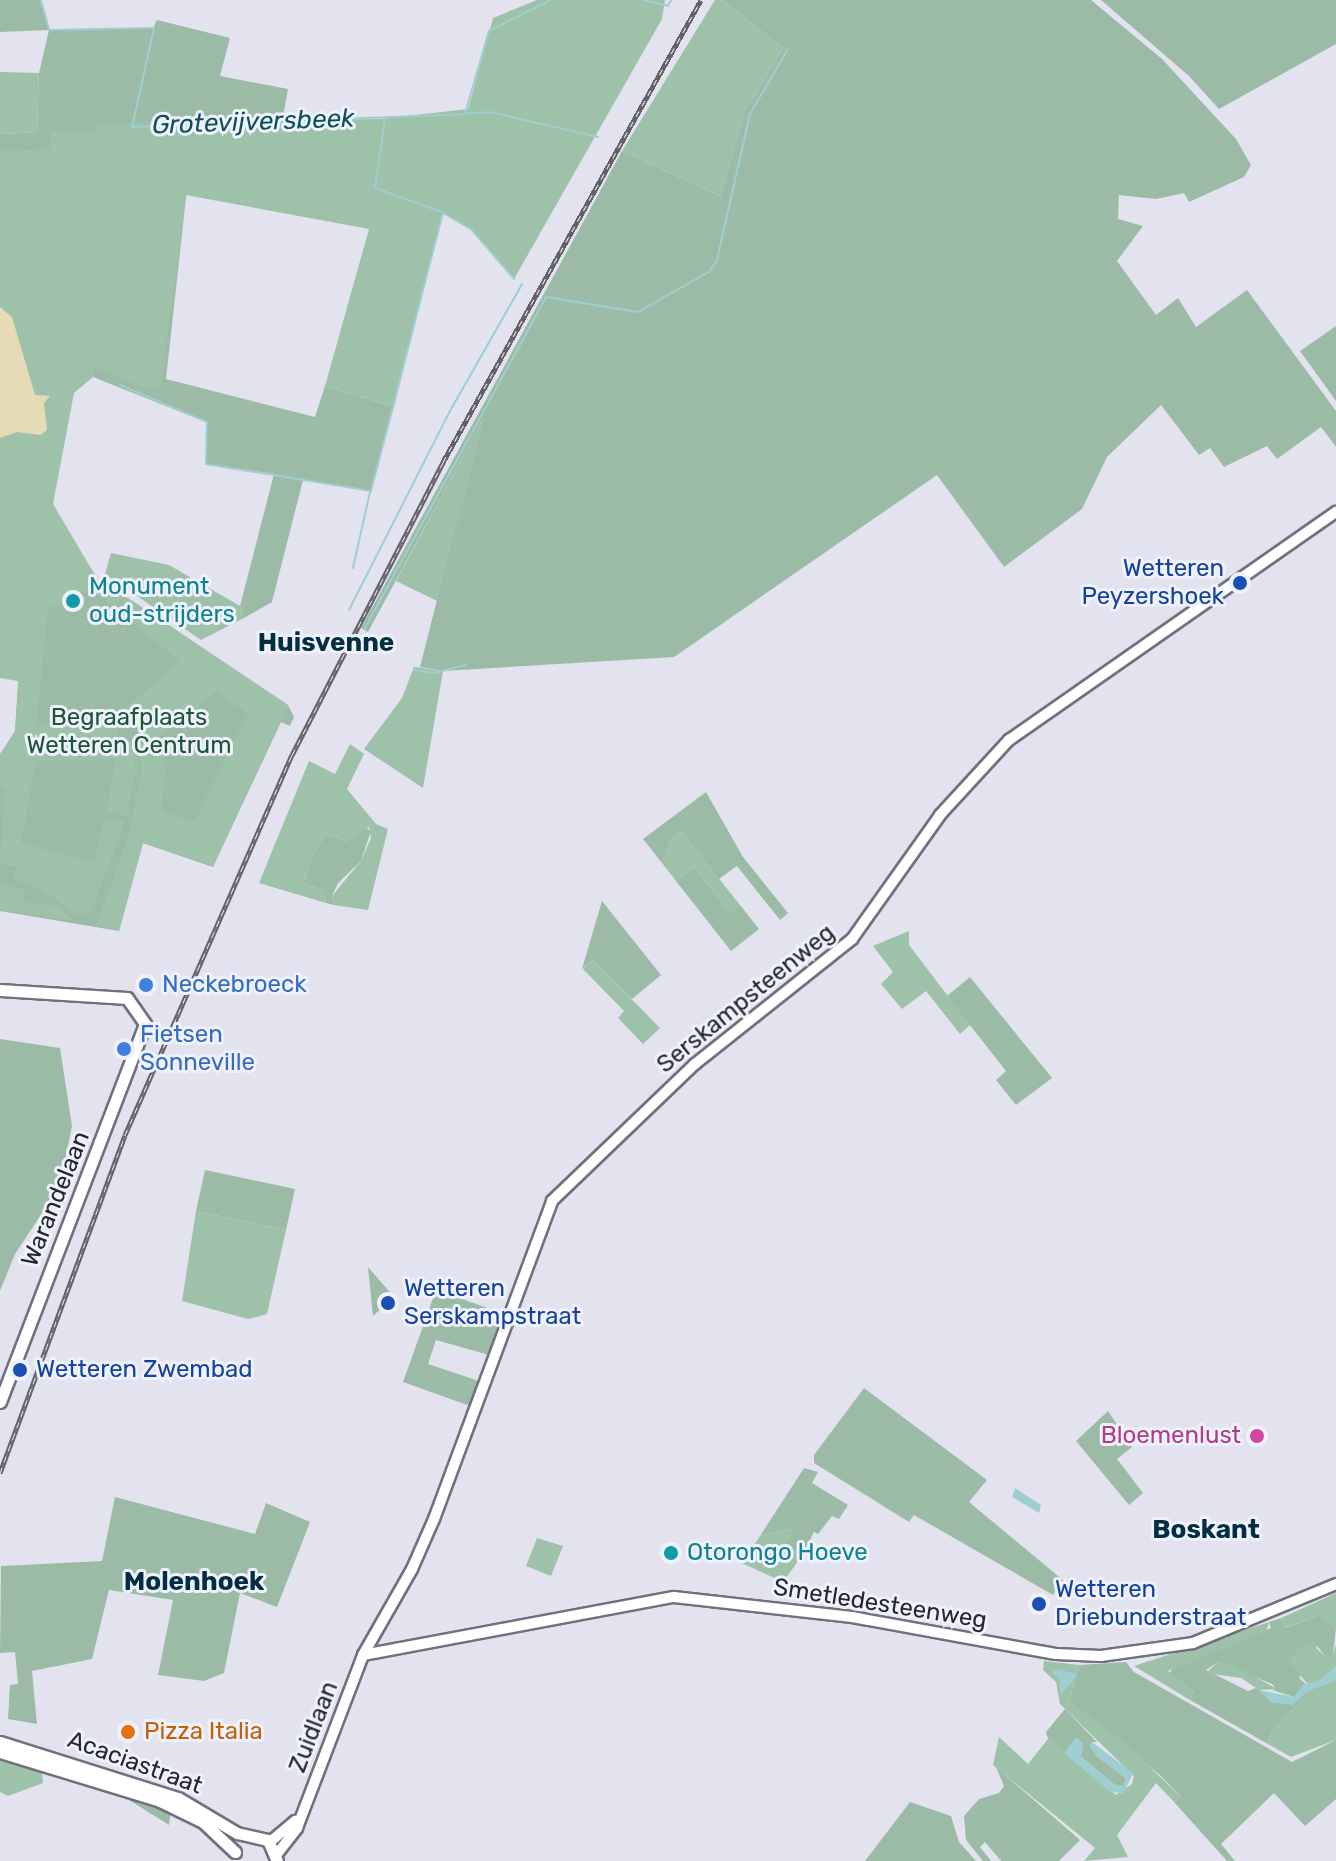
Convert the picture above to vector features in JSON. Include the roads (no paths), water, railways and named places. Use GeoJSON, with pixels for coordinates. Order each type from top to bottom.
{"type":"FeatureCollection","features":[{"type":"Feature","properties":{"kind":"main road","name":"Warandelaan"},"geometry":{"type":"LineString","coordinates":[[0,990],[127,998],[141,1011],[145,1024],[141,1044],[0,1402]]}},
{"type":"Feature","properties":{"kind":"main road","name":"Acaciastraat"},"geometry":{"type":"LineString","coordinates":[[0,1742],[162,1791],[251,1837],[270,1842]]}},
{"type":"Feature","properties":{"kind":"main road","name":"Acaciastraat"},"geometry":{"type":"LineString","coordinates":[[0,1752],[160,1801],[203,1822],[234,1856],[251,1837]]}},
{"type":"Feature","properties":{"kind":"main road"},"geometry":{"type":"LineString","coordinates":[[270,1842],[277,1857]]}},
{"type":"Feature","properties":{"kind":"street","name":"Serskampsteenweg"},"geometry":{"type":"LineString","coordinates":[[363,1655],[403,1587],[434,1519],[552,1201],[695,1064],[852,939],[947,805],[1009,740],[1336,512]]}},
{"type":"Feature","properties":{"kind":"street","name":"Smetledesteenweg"},"geometry":{"type":"LineString","coordinates":[[363,1655],[674,1597],[852,1617],[1056,1654],[1101,1656],[1193,1643],[1336,1584]]}},
{"type":"Feature","properties":{"kind":"street","name":"Zuidlaan"},"geometry":{"type":"LineString","coordinates":[[277,1857],[301,1813],[363,1655]]}},
{"type":"Feature","properties":{"kind":"street","name":"Zuidlaan"},"geometry":{"type":"LineString","coordinates":[[270,1842],[301,1813]]}},
{"type":"Feature","properties":{"kind":"waterway","name":"Grotevijversbeek"},"geometry":{"type":"LineString","coordinates":[[41,0],[49,30],[154,28],[132,127],[465,114],[489,31],[550,0]]}},
{"type":"Feature","properties":{"kind":"waterway","name":"Grotevijversbeek"},"geometry":{"type":"LineString","coordinates":[[643,0],[668,6],[671,0]]}},
{"type":"Feature","properties":{"kind":"waterway"},"geometry":{"type":"LineString","coordinates":[[365,628],[546,297],[638,312],[709,272],[717,260],[750,114],[788,49]]}},
{"type":"Feature","properties":{"kind":"waterway","name":"Grotevijversbeek"},"geometry":{"type":"LineString","coordinates":[[466,113],[490,112],[598,137]]}},
{"type":"Feature","properties":{"kind":"waterway"},"geometry":{"type":"LineString","coordinates":[[385,118],[375,188],[442,212]]}},
{"type":"Feature","properties":{"kind":"waterway"},"geometry":{"type":"LineString","coordinates":[[120,385],[207,422],[206,464],[371,491],[443,213],[471,229],[514,279]]}},
{"type":"Feature","properties":{"kind":"waterway"},"geometry":{"type":"LineString","coordinates":[[349,610],[450,411],[522,284]]}},
{"type":"Feature","properties":{"kind":"waterway"},"geometry":{"type":"LineString","coordinates":[[353,568],[370,492]]}},
{"type":"Feature","properties":{"kind":"waterway"},"geometry":{"type":"LineString","coordinates":[[414,670],[434,673],[466,665]]}},
{"type":"Feature","properties":{"kind":"railway"},"geometry":{"type":"LineString","coordinates":[[0,1473],[125,1135],[292,755],[443,462],[701,0]]}},
{"type":"Feature","properties":{"kind":"place","name":"Wetteren Peyzershoek"},"geometry":{"type":"Point","coordinates":[1240,583]}},
{"type":"Feature","properties":{"kind":"place","name":"Monument oud-strijders"},"geometry":{"type":"Point","coordinates":[73,601]}},
{"type":"Feature","properties":{"kind":"place","name":"Neckebroeck"},"geometry":{"type":"Point","coordinates":[146,985]}},
{"type":"Feature","properties":{"kind":"place","name":"Fietsen Sonneville"},"geometry":{"type":"Point","coordinates":[124,1049]}},
{"type":"Feature","properties":{"kind":"place","name":"Wetteren Serskampstraat"},"geometry":{"type":"Point","coordinates":[388,1303]}},
{"type":"Feature","properties":{"kind":"place","name":"Wetteren Zwembad"},"geometry":{"type":"Point","coordinates":[20,1370]}},
{"type":"Feature","properties":{"kind":"place","name":"Bloemenlust"},"geometry":{"type":"Point","coordinates":[1257,1436]}},
{"type":"Feature","properties":{"kind":"place","name":"Otorongo Hoeve"},"geometry":{"type":"Point","coordinates":[671,1553]}},
{"type":"Feature","properties":{"kind":"place","name":"Wetteren Driebunderstraat"},"geometry":{"type":"Point","coordinates":[1039,1604]}},
{"type":"Feature","properties":{"kind":"place","name":"Pizza Italia"},"geometry":{"type":"Point","coordinates":[128,1732]}},
{"type":"Feature","properties":{"kind":"district","name":"Huisvenne"},"geometry":{"type":"Point","coordinates":[326,643]}},
{"type":"Feature","properties":{"kind":"district","name":"Boskant"},"geometry":{"type":"Point","coordinates":[1206,1530]}},
{"type":"Feature","properties":{"kind":"district","name":"Molenhoek"},"geometry":{"type":"Point","coordinates":[194,1582]}},
{"type":"Feature","properties":{"kind":"park label","name":"Begraafplaats Wetteren Centrum"},"geometry":{"type":"Point","coordinates":[129,732]}}]}
